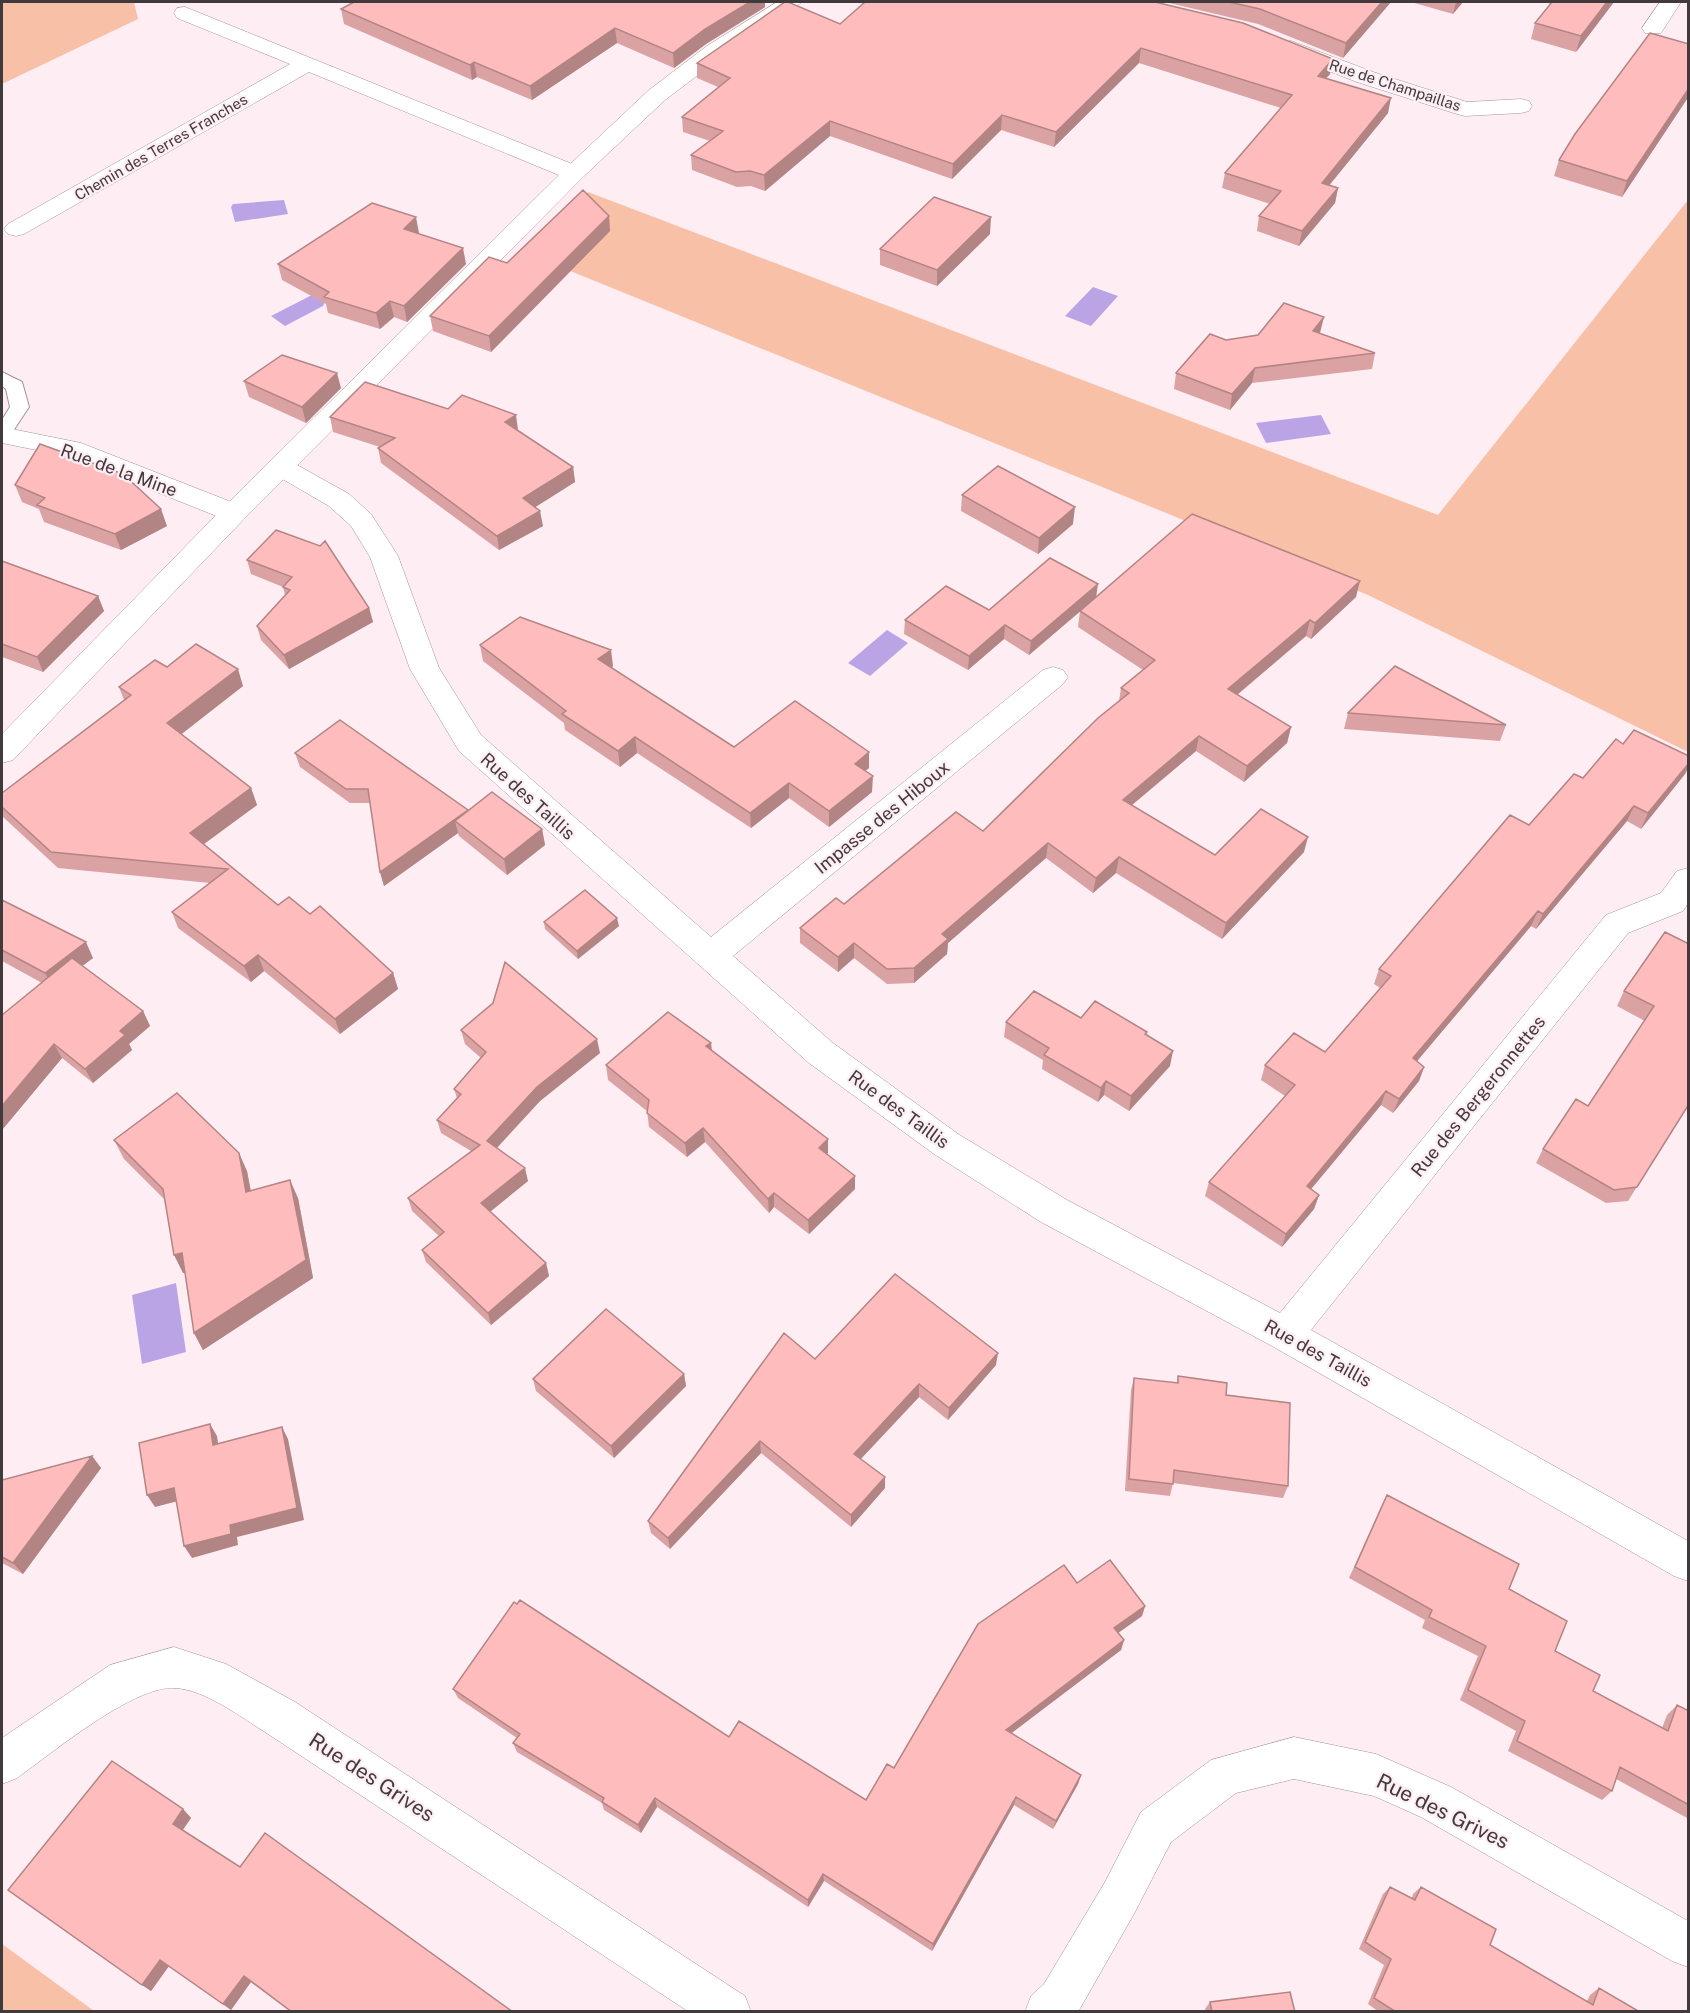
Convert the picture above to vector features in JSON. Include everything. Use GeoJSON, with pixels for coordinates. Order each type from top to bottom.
{"type":"FeatureCollection","features":[{"type":"Feature","properties":{"kind":"street"},"geometry":{"type":"LineString","coordinates":[[2,752],[234,513],[574,173],[657,95],[715,51],[791,2]]}},
{"type":"Feature","properties":{"kind":"street"},"geometry":{"type":"LineString","coordinates":[[1653,28],[1670,2]]}},
{"type":"Feature","properties":{"kind":"street"},"geometry":{"type":"LineString","coordinates":[[185,13],[306,65],[574,173]]}},
{"type":"Feature","properties":{"kind":"street","name":"Rue de Champaillas"},"geometry":{"type":"LineString","coordinates":[[1270,40],[1365,78],[1465,109],[1521,106]]}},
{"type":"Feature","properties":{"kind":"street","name":"Chemin des Terres Franches"},"geometry":{"type":"LineString","coordinates":[[16,229],[306,65]]}},
{"type":"Feature","properties":{"kind":"street","name":"Rue de la Mine"},"geometry":{"type":"LineString","coordinates":[[2,434],[72,449],[234,513]]}},
{"type":"Feature","properties":{"kind":"street","name":"Rue des Taillis"},"geometry":{"type":"LineString","coordinates":[[280,467],[339,500],[361,520],[384,556],[425,669],[470,743],[821,1053],[946,1144],[1054,1211],[1285,1334],[1689,1562]]}},
{"type":"Feature","properties":{"kind":"street","name":"Impasse des Hiboux"},"geometry":{"type":"LineString","coordinates":[[710,956],[1053,677]]}},
{"type":"Feature","properties":{"kind":"street","name":"Rue des Bergeronnettes"},"geometry":{"type":"LineString","coordinates":[[1285,1334],[1617,924],[1683,897]]}},
{"type":"Feature","properties":{"kind":"street","name":"Rue des Grives"},"geometry":{"type":"LineString","coordinates":[[2,1763],[124,1679],[174,1667],[212,1678],[280,1717],[729,2012]]}},
{"type":"Feature","properties":{"kind":"street","name":"Rue des Grives"},"geometry":{"type":"LineString","coordinates":[[1047,2012],[1060,2000],[1120,1897],[1156,1827],[1226,1775],[1294,1758],[1376,1775],[1436,1802],[1689,1945]]}},
{"type":"Feature","properties":{"kind":"lane"},"geometry":{"type":"LineString","coordinates":[[2,378],[15,386],[20,407],[2,434]]}},
{"type":"Feature","properties":{"kind":"shaded area"},"geometry":{"type":"Polygon","coordinates":[[[2,2],[134,2],[138,19],[2,84],[2,2]]]}},
{"type":"Feature","properties":{"kind":"shaded area"},"geometry":{"type":"Polygon","coordinates":[[[588,192],[1438,515],[1688,200],[1688,752],[1368,595],[531,255],[588,192]]]}},
{"type":"Feature","properties":{"kind":"shaded area"},"geometry":{"type":"Polygon","coordinates":[[[284,200],[288,214],[235,222],[231,207],[233,204],[284,200]]]}},
{"type":"Feature","properties":{"kind":"shaded area"},"geometry":{"type":"Polygon","coordinates":[[[1093,287],[1118,296],[1091,326],[1065,316],[1093,287]]]}},
{"type":"Feature","properties":{"kind":"shaded area"},"geometry":{"type":"Polygon","coordinates":[[[310,296],[316,296],[325,302],[323,306],[285,326],[271,316],[310,296]]]}},
{"type":"Feature","properties":{"kind":"shaded area"},"geometry":{"type":"Polygon","coordinates":[[[1321,415],[1331,434],[1266,443],[1256,423],[1321,415]]]}},
{"type":"Feature","properties":{"kind":"shaded area"},"geometry":{"type":"Polygon","coordinates":[[[887,630],[908,643],[870,676],[848,663],[887,630]]]}},
{"type":"Feature","properties":{"kind":"shaded area"},"geometry":{"type":"Polygon","coordinates":[[[176,1283],[186,1352],[142,1364],[132,1295],[176,1283]]]}},
{"type":"Feature","properties":{"kind":"shaded area"},"geometry":{"type":"Polygon","coordinates":[[[2,1944],[94,2011],[2,2011],[2,1944]]]}},
{"type":"Feature","properties":{"kind":"building"},"geometry":{"type":"Polygon","coordinates":[[[354,2],[750,2],[705,29],[673,53],[615,28],[530,86],[474,62],[470,65],[341,9],[354,2]]]}},
{"type":"Feature","properties":{"kind":"building"},"geometry":{"type":"Polygon","coordinates":[[[785,2],[840,24],[865,2],[1155,2],[1243,23],[1333,59],[1318,76],[1391,98],[1322,183],[1338,188],[1302,231],[1259,216],[1281,191],[1225,173],[1292,95],[1141,48],[1056,132],[1002,115],[953,164],[830,121],[764,175],[750,171],[736,172],[691,155],[723,131],[682,117],[730,78],[697,63],[785,2]]]}},
{"type":"Feature","properties":{"kind":"building"},"geometry":{"type":"Polygon","coordinates":[[[1229,2],[1382,2],[1346,43],[1260,9],[1229,2]]]}},
{"type":"Feature","properties":{"kind":"building"},"geometry":{"type":"Polygon","coordinates":[[[1552,2],[1607,2],[1581,36],[1535,23],[1552,2]]]}},
{"type":"Feature","properties":{"kind":"building"},"geometry":{"type":"Polygon","coordinates":[[[1650,33],[1689,44],[1689,88],[1627,181],[1559,160],[1575,134],[1650,33]]]}},
{"type":"Feature","properties":{"kind":"building"},"geometry":{"type":"Polygon","coordinates":[[[583,190],[609,216],[489,336],[430,316],[489,257],[507,263],[583,190]]]}},
{"type":"Feature","properties":{"kind":"building"},"geometry":{"type":"Polygon","coordinates":[[[934,197],[991,217],[937,270],[880,249],[934,197]]]}},
{"type":"Feature","properties":{"kind":"building"},"geometry":{"type":"Polygon","coordinates":[[[372,203],[416,217],[404,229],[463,248],[404,306],[390,301],[376,313],[324,297],[329,292],[278,264],[372,203]]]}},
{"type":"Feature","properties":{"kind":"building"},"geometry":{"type":"Polygon","coordinates":[[[1284,303],[1324,317],[1313,331],[1375,353],[1255,368],[1232,394],[1176,373],[1210,334],[1226,340],[1258,335],[1284,303]]]}},
{"type":"Feature","properties":{"kind":"building"},"geometry":{"type":"Polygon","coordinates":[[[282,355],[337,373],[302,407],[244,381],[282,355]]]}},
{"type":"Feature","properties":{"kind":"building"},"geometry":{"type":"Polygon","coordinates":[[[365,382],[448,409],[462,395],[516,415],[505,422],[573,467],[523,498],[540,511],[497,536],[378,448],[395,438],[330,417],[365,382]]]}},
{"type":"Feature","properties":{"kind":"building"},"geometry":{"type":"Polygon","coordinates":[[[40,444],[123,474],[161,509],[115,534],[37,505],[45,498],[15,485],[40,444]]]}},
{"type":"Feature","properties":{"kind":"building"},"geometry":{"type":"Polygon","coordinates":[[[998,466],[1075,507],[1039,538],[962,495],[998,466]]]}},
{"type":"Feature","properties":{"kind":"building"},"geometry":{"type":"Polygon","coordinates":[[[1192,514],[1360,581],[1315,623],[1310,620],[1228,689],[1291,727],[1247,766],[1199,736],[1123,800],[1215,855],[1261,809],[1308,837],[1226,923],[1119,857],[1096,878],[1048,843],[942,934],[948,939],[914,968],[887,969],[854,943],[838,957],[800,928],[836,898],[844,904],[956,812],[983,831],[1098,718],[1129,693],[1121,688],[1155,660],[1080,611],[1192,514]]]}},
{"type":"Feature","properties":{"kind":"building"},"geometry":{"type":"Polygon","coordinates":[[[276,530],[320,546],[325,541],[369,608],[284,655],[257,626],[290,590],[283,587],[292,577],[247,560],[276,530]]]}},
{"type":"Feature","properties":{"kind":"building"},"geometry":{"type":"Polygon","coordinates":[[[1050,558],[1098,584],[1031,641],[1005,625],[969,656],[905,620],[946,586],[989,610],[1050,558]]]}},
{"type":"Feature","properties":{"kind":"building"},"geometry":{"type":"Polygon","coordinates":[[[2,561],[98,596],[37,657],[2,644],[2,561]]]}},
{"type":"Feature","properties":{"kind":"building"},"geometry":{"type":"Polygon","coordinates":[[[520,617],[611,650],[598,659],[734,747],[795,701],[869,752],[855,764],[873,776],[829,811],[789,783],[750,813],[635,737],[618,751],[562,714],[566,711],[480,645],[520,617]]]}},
{"type":"Feature","properties":{"kind":"building"},"geometry":{"type":"Polygon","coordinates":[[[196,644],[238,669],[167,723],[251,788],[190,833],[278,905],[289,897],[310,914],[320,906],[393,973],[335,1019],[258,955],[244,966],[172,912],[228,869],[51,852],[2,807],[2,793],[131,695],[119,687],[155,660],[167,667],[196,644]]]}},
{"type":"Feature","properties":{"kind":"building"},"geometry":{"type":"Polygon","coordinates":[[[1395,666],[1506,725],[1348,713],[1395,666]]]}},
{"type":"Feature","properties":{"kind":"building"},"geometry":{"type":"Polygon","coordinates":[[[340,720],[468,810],[380,872],[368,789],[346,789],[295,753],[340,720]]]}},
{"type":"Feature","properties":{"kind":"building"},"geometry":{"type":"Polygon","coordinates":[[[1634,730],[1689,756],[1689,763],[1648,813],[1634,806],[1543,914],[1538,911],[1413,1058],[1424,1067],[1399,1099],[1386,1091],[1307,1186],[1319,1195],[1286,1234],[1209,1182],[1295,1085],[1265,1065],[1294,1033],[1325,1052],[1391,976],[1379,969],[1510,815],[1529,825],[1574,774],[1583,778],[1616,739],[1623,744],[1634,730]]]}},
{"type":"Feature","properties":{"kind":"building"},"geometry":{"type":"Polygon","coordinates":[[[492,792],[542,829],[504,859],[455,821],[492,792]]]}},
{"type":"Feature","properties":{"kind":"building"},"geometry":{"type":"Polygon","coordinates":[[[585,890],[617,918],[577,951],[544,922],[585,890]]]}},
{"type":"Feature","properties":{"kind":"building"},"geometry":{"type":"Polygon","coordinates":[[[2,900],[86,942],[45,973],[2,950],[2,900]]]}},
{"type":"Feature","properties":{"kind":"building"},"geometry":{"type":"Polygon","coordinates":[[[1665,932],[1689,944],[1689,1104],[1637,1187],[1614,1190],[1543,1149],[1576,1099],[1588,1106],[1654,1006],[1624,991],[1665,932]]]}},
{"type":"Feature","properties":{"kind":"building"},"geometry":{"type":"Polygon","coordinates":[[[72,958],[143,1011],[120,1031],[125,1035],[85,1069],[54,1044],[2,1106],[2,1015],[72,958]]]}},
{"type":"Feature","properties":{"kind":"building"},"geometry":{"type":"Polygon","coordinates":[[[505,962],[597,1039],[537,1087],[487,1141],[525,1168],[481,1203],[546,1263],[488,1313],[422,1250],[444,1232],[408,1198],[480,1145],[437,1120],[461,1094],[454,1089],[486,1052],[461,1030],[493,1003],[505,962]]]}},
{"type":"Feature","properties":{"kind":"building"},"geometry":{"type":"Polygon","coordinates":[[[1034,991],[1081,1018],[1095,1001],[1147,1032],[1145,1034],[1173,1051],[1131,1096],[1106,1081],[1101,1088],[1044,1055],[1049,1048],[1006,1022],[1034,991]]]}},
{"type":"Feature","properties":{"kind":"building"},"geometry":{"type":"Polygon","coordinates":[[[668,1012],[711,1043],[706,1046],[828,1139],[819,1148],[855,1176],[808,1220],[774,1193],[768,1199],[703,1128],[685,1143],[647,1113],[649,1100],[606,1065],[668,1012]]]}},
{"type":"Feature","properties":{"kind":"building"},"geometry":{"type":"Polygon","coordinates":[[[177,1093],[239,1153],[246,1192],[290,1180],[306,1260],[194,1333],[182,1253],[174,1255],[163,1189],[114,1140],[177,1093]]]}},
{"type":"Feature","properties":{"kind":"building"},"geometry":{"type":"Polygon","coordinates":[[[895,1274],[998,1353],[949,1408],[919,1384],[854,1454],[885,1477],[851,1515],[760,1441],[668,1538],[648,1521],[784,1333],[815,1359],[895,1274]]]}},
{"type":"Feature","properties":{"kind":"building"},"geometry":{"type":"Polygon","coordinates":[[[606,1309],[684,1374],[611,1446],[533,1379],[606,1309]]]}},
{"type":"Feature","properties":{"kind":"building"},"geometry":{"type":"Polygon","coordinates":[[[1178,1376],[1227,1383],[1226,1395],[1290,1403],[1288,1486],[1174,1470],[1173,1484],[1129,1479],[1134,1378],[1178,1383],[1178,1376]]]}},
{"type":"Feature","properties":{"kind":"building"},"geometry":{"type":"Polygon","coordinates":[[[210,1424],[213,1445],[282,1427],[297,1508],[230,1525],[231,1534],[184,1546],[174,1488],[147,1495],[139,1443],[210,1424]]]}},
{"type":"Feature","properties":{"kind":"building"},"geometry":{"type":"Polygon","coordinates":[[[92,1456],[13,1563],[2,1557],[2,1480],[92,1456]]]}},
{"type":"Feature","properties":{"kind":"building"},"geometry":{"type":"Polygon","coordinates":[[[1387,1495],[1519,1564],[1509,1589],[1567,1621],[1555,1651],[1600,1675],[1593,1691],[1668,1731],[1677,1705],[1689,1711],[1689,1805],[1620,1767],[1612,1791],[1517,1741],[1525,1721],[1468,1690],[1486,1646],[1429,1617],[1432,1610],[1355,1567],[1387,1495]]]}},
{"type":"Feature","properties":{"kind":"building"},"geometry":{"type":"Polygon","coordinates":[[[1110,1560],[1145,1606],[1114,1628],[1124,1640],[1006,1730],[1081,1775],[1056,1821],[1016,1797],[933,1944],[823,1874],[808,1900],[655,1798],[638,1825],[602,1802],[604,1798],[513,1743],[520,1734],[453,1689],[514,1602],[517,1604],[520,1600],[729,1737],[739,1721],[866,1800],[887,1764],[894,1768],[978,1624],[1064,1565],[1077,1583],[1110,1560]]]}},
{"type":"Feature","properties":{"kind":"building"},"geometry":{"type":"Polygon","coordinates":[[[112,1761],[183,1809],[173,1824],[240,1867],[265,1833],[513,2012],[292,2012],[244,1976],[223,2004],[160,1960],[142,1985],[8,1890],[112,1761]]]}},
{"type":"Feature","properties":{"kind":"building"},"geometry":{"type":"Polygon","coordinates":[[[1390,1887],[1415,1900],[1421,1887],[1496,1929],[1490,1945],[1593,2005],[1599,1988],[1640,2012],[1396,2012],[1374,1998],[1391,1959],[1365,1942],[1390,1887]]]}},
{"type":"Feature","properties":{"kind":"building"},"geometry":{"type":"Polygon","coordinates":[[[1290,1992],[1295,2012],[1212,2012],[1210,2002],[1290,1992]]]}}]}
